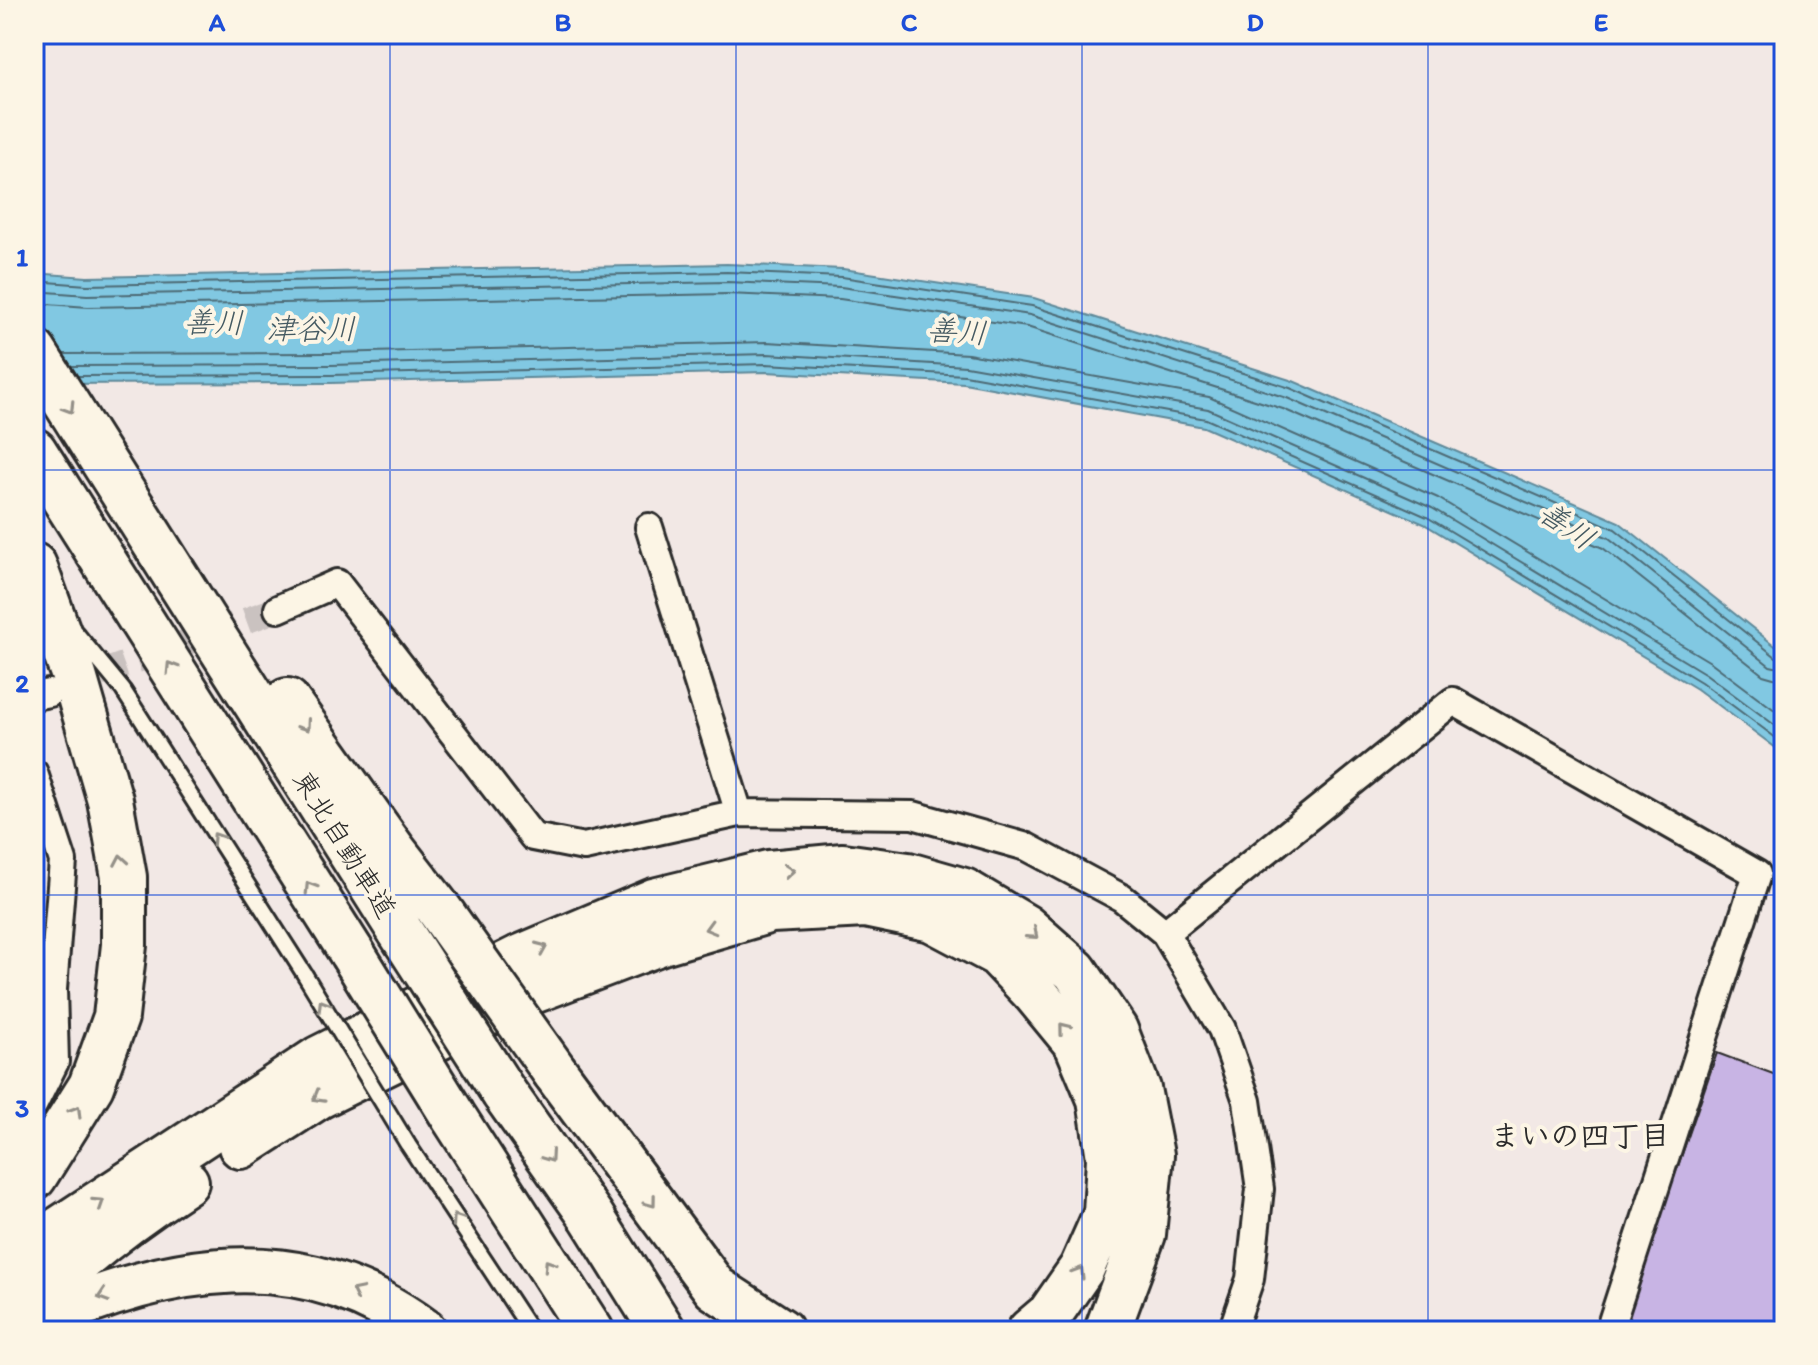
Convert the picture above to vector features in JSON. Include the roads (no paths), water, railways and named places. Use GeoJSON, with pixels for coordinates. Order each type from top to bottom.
{"type":"FeatureCollection","features":[{"type":"Feature","properties":{"kind":"highway","name":"東北自動車道"},"geometry":{"type":"LineString","coordinates":[[34,352],[504,1093],[591,1216],[663,1331]]}},
{"type":"Feature","properties":{"kind":"highway","name":"東北自動車道"},"geometry":{"type":"LineString","coordinates":[[40,461],[591,1331]]}},
{"type":"Feature","properties":{"kind":"highway"},"geometry":{"type":"LineString","coordinates":[[105,465],[193,568],[393,850],[726,1304],[781,1331]]}},
{"type":"Feature","properties":{"kind":"highway"},"geometry":{"type":"LineString","coordinates":[[34,1177],[91,1086],[116,1017],[124,945],[124,877],[110,800],[74,676],[41,583]]}},
{"type":"Feature","properties":{"kind":"highway"},"geometry":{"type":"LineString","coordinates":[[34,1246],[320,1058],[519,958],[654,901],[769,873],[843,866],[908,875],[964,891],[1025,927],[1075,971],[1115,1030],[1138,1089],[1151,1155],[1143,1234],[1107,1331]]}},
{"type":"Feature","properties":{"kind":"highway"},"geometry":{"type":"LineString","coordinates":[[34,1302],[66,1270],[149,1206],[319,1096],[533,991],[662,942],[771,910],[865,905],[932,919],[998,954],[1077,1044],[1100,1099],[1109,1158],[1106,1214],[1082,1268],[1050,1314],[1030,1331]]}},
{"type":"Feature","properties":{"kind":"highway"},"geometry":{"type":"LineString","coordinates":[[34,1324],[77,1304],[148,1281],[233,1270],[277,1271],[342,1285],[402,1314],[424,1331]]}},
{"type":"Feature","properties":{"kind":"street"},"geometry":{"type":"LineString","coordinates":[[649,527],[739,813]]}},
{"type":"Feature","properties":{"kind":"street"},"geometry":{"type":"LineString","coordinates":[[278,609],[337,583],[533,837],[584,847],[739,813],[913,815],[1027,847],[1122,898],[1165,933],[1222,1029],[1247,1101],[1260,1189],[1250,1279],[1232,1331]]}},
{"type":"Feature","properties":{"kind":"street"},"geometry":{"type":"LineString","coordinates":[[1165,933],[1453,701],[1757,874],[1609,1331]]}},
{"type":"Feature","properties":{"kind":"street"},"geometry":{"type":"LineString","coordinates":[[34,773],[63,861],[53,989],[55,1062],[34,1104]]}},
{"type":"Feature","properties":{"kind":"lane"},"geometry":{"type":"LineString","coordinates":[[41,583],[123,690],[305,975],[407,1143],[531,1331]]}},
{"type":"Feature","properties":{"kind":"water","name":"津谷川"},"geometry":{"type":"Polygon","coordinates":[[[727,264],[843,269],[1034,298],[1293,381],[1619,522],[1784,653],[1784,754],[1697,689],[1424,524],[1204,427],[964,383],[766,372],[331,383],[34,384],[34,273],[87,277],[727,264]]]}},
{"type":"Feature","properties":{"kind":"tunnel"},"geometry":{"type":"LineString","coordinates":[[63,687],[278,609]]}},
{"type":"Feature","properties":{"kind":"district","name":"まいの四丁目"},"geometry":{"type":"Point","coordinates":[1580,1135]}},
{"type":"Feature","properties":{"kind":"water label","name":"善川"},"geometry":{"type":"Point","coordinates":[214,322]}},
{"type":"Feature","properties":{"kind":"water label","name":"善川"},"geometry":{"type":"Point","coordinates":[957,331]}},
{"type":"Feature","properties":{"kind":"water label","name":"善川"},"geometry":{"type":"Point","coordinates":[1567,525]}}]}
